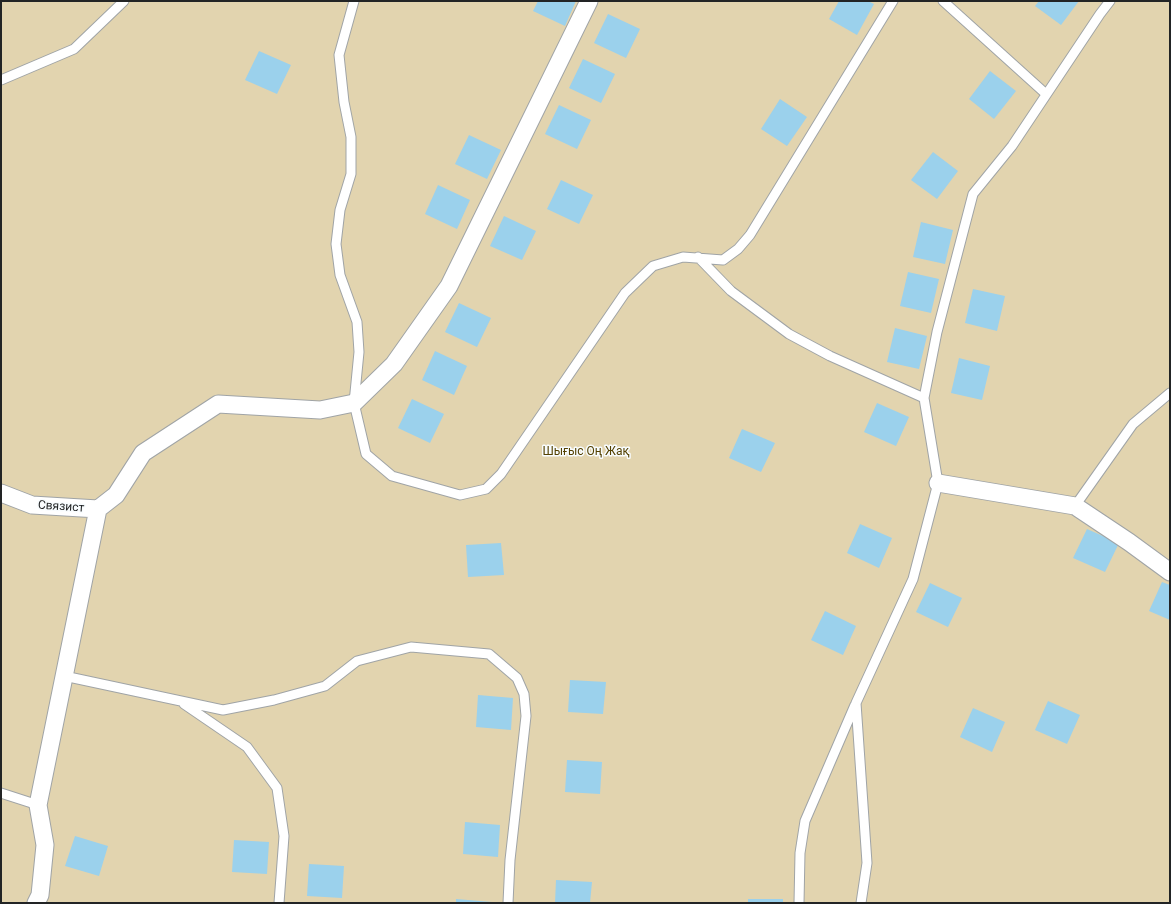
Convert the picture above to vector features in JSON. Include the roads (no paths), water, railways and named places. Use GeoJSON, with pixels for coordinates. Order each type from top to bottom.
{"type":"FeatureCollection","features":[{"type":"Feature","properties":{"kind":"street"},"geometry":{"type":"LineString","coordinates":[[36,903],[40,896],[45,845],[38,805],[98,509],[116,495],[143,453],[218,404],[320,410],[354,403],[394,364],[449,286],[589,1]]}},
{"type":"Feature","properties":{"kind":"street"},"geometry":{"type":"LineString","coordinates":[[938,483],[1075,506],[1130,542],[1170,572]]}},
{"type":"Feature","properties":{"kind":"street","name":"Связист"},"geometry":{"type":"LineString","coordinates":[[1,493],[32,505],[98,509]]}},
{"type":"Feature","properties":{"kind":"lane"},"geometry":{"type":"LineString","coordinates":[[1,80],[74,49],[124,1]]}},
{"type":"Feature","properties":{"kind":"lane"},"geometry":{"type":"LineString","coordinates":[[354,1],[339,55],[344,102],[351,137],[351,174],[340,210],[336,244],[340,274],[357,322],[359,352],[354,403],[366,454],[392,476],[460,495],[486,490],[501,474],[626,293],[653,266],[683,257],[724,260],[738,249],[750,235],[893,1]]}},
{"type":"Feature","properties":{"kind":"lane"},"geometry":{"type":"LineString","coordinates":[[943,1],[1046,94]]}},
{"type":"Feature","properties":{"kind":"lane"},"geometry":{"type":"LineString","coordinates":[[800,903],[800,853],[805,821],[856,703],[913,579],[938,483],[924,398],[937,332],[974,194],[1012,146],[1110,1]]}},
{"type":"Feature","properties":{"kind":"lane"},"geometry":{"type":"LineString","coordinates":[[698,258],[731,291],[789,334],[830,356],[924,398]]}},
{"type":"Feature","properties":{"kind":"lane"},"geometry":{"type":"LineString","coordinates":[[1075,506],[1133,424],[1170,393]]}},
{"type":"Feature","properties":{"kind":"lane"},"geometry":{"type":"LineString","coordinates":[[64,676],[223,710],[274,700],[325,686],[357,661],[411,647],[489,654],[517,678],[524,694],[526,716],[510,860],[508,903]]}},
{"type":"Feature","properties":{"kind":"lane"},"geometry":{"type":"LineString","coordinates":[[180,701],[247,747],[277,788],[284,836],[279,903]]}},
{"type":"Feature","properties":{"kind":"lane"},"geometry":{"type":"LineString","coordinates":[[856,703],[867,863],[860,903]]}},
{"type":"Feature","properties":{"kind":"lane"},"geometry":{"type":"LineString","coordinates":[[1,793],[38,805]]}},
{"type":"Feature","properties":{"kind":"park label","name":"Шығыс Оң Жақ"},"geometry":{"type":"Point","coordinates":[586,452]}}]}
